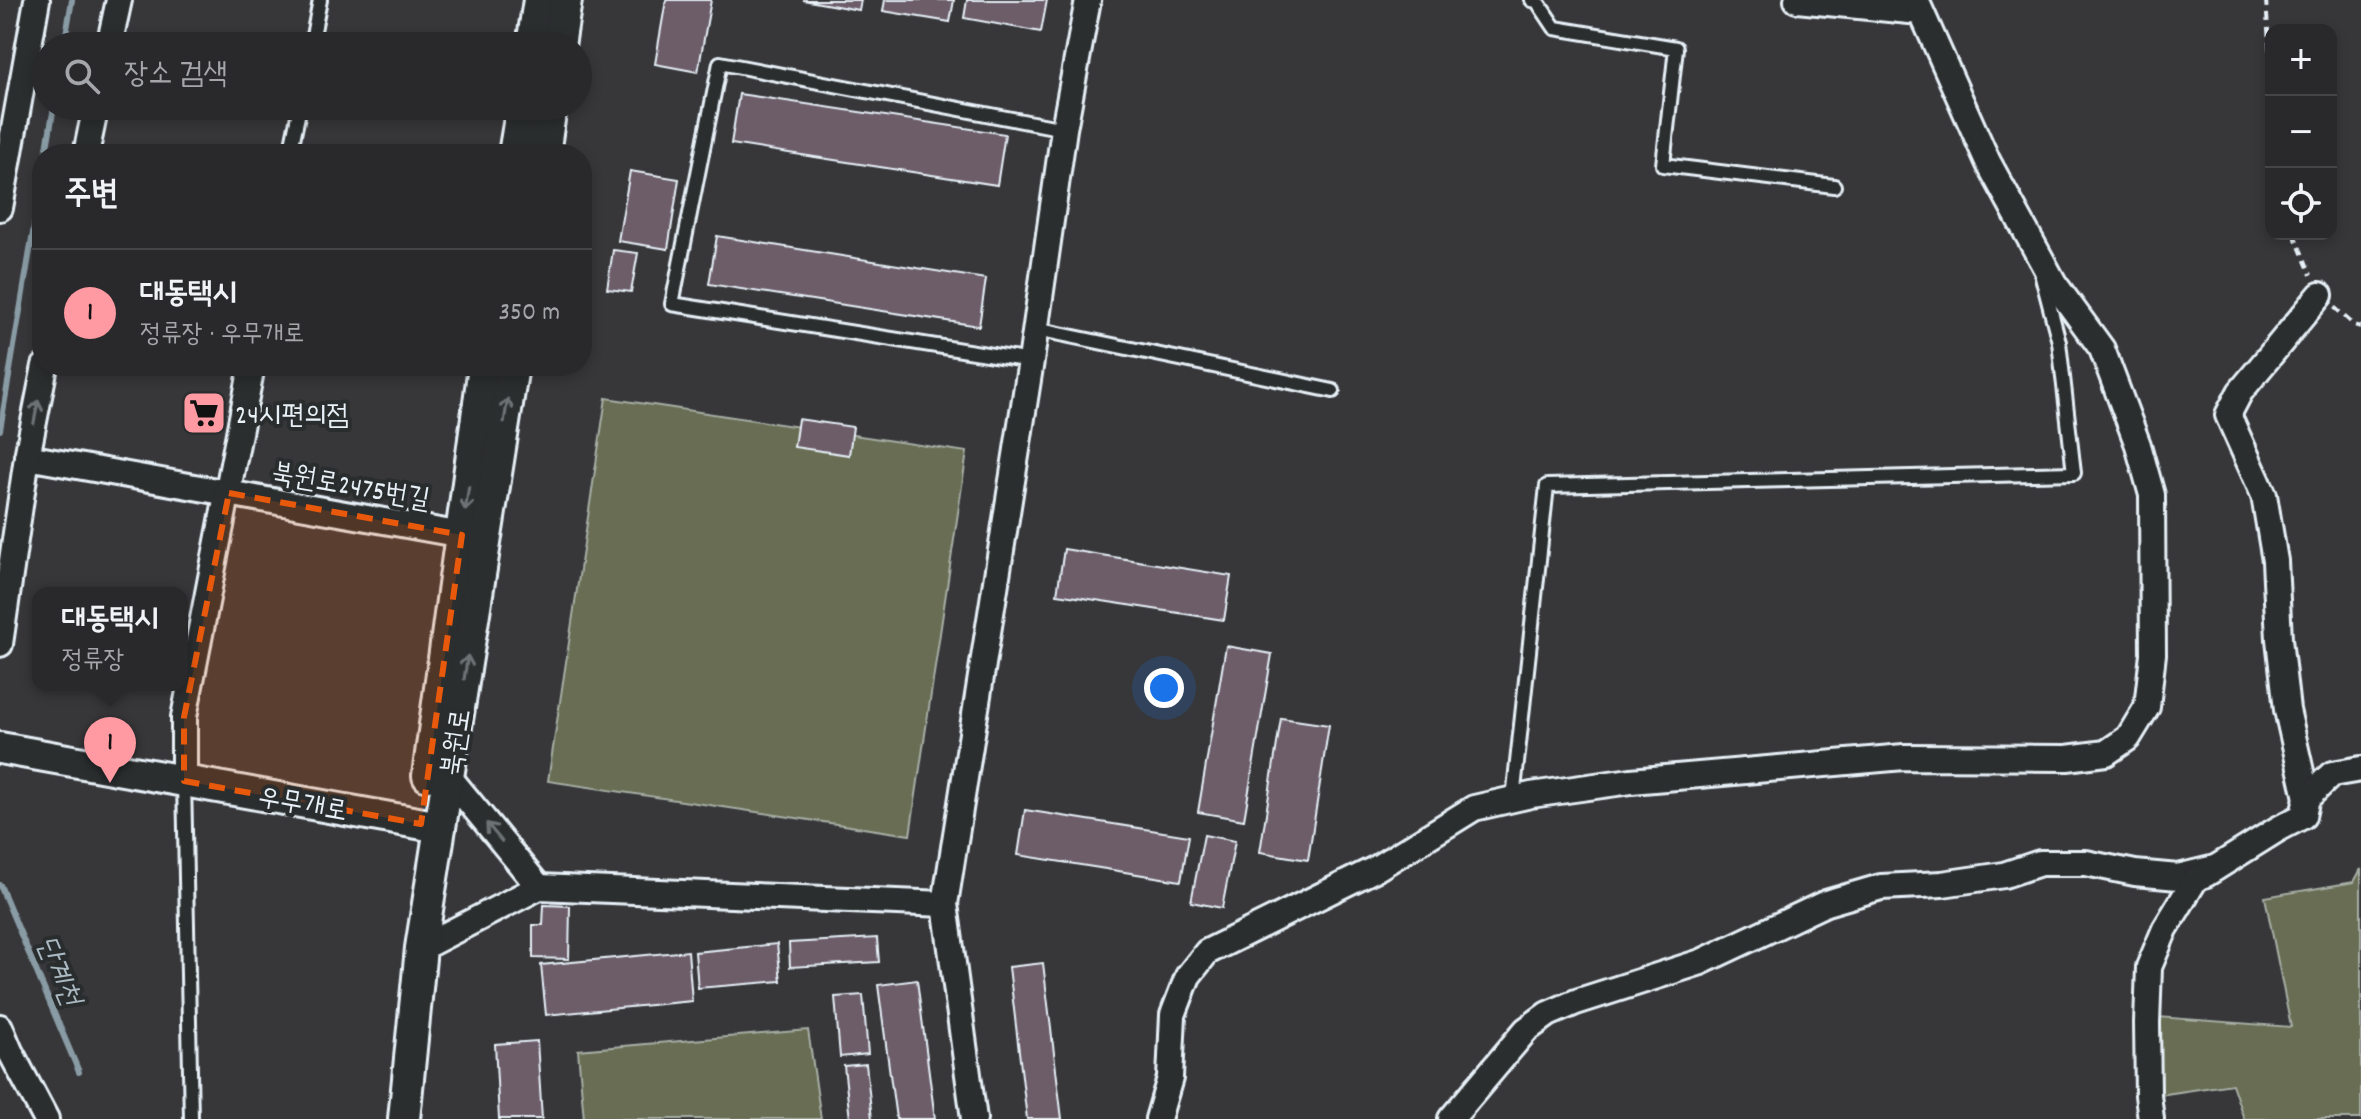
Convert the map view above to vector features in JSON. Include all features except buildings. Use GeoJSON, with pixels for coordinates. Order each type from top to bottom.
{"type":"FeatureCollection","features":[{"type":"Feature","properties":{"kind":"street"},"geometry":{"type":"LineString","coordinates":[[0,208],[4,160],[37,0]]}},
{"type":"Feature","properties":{"kind":"street"},"geometry":{"type":"LineString","coordinates":[[112,32],[119,0]]}},
{"type":"Feature","properties":{"kind":"street"},"geometry":{"type":"LineString","coordinates":[[534,32],[539,0]]}},
{"type":"Feature","properties":{"kind":"street"},"geometry":{"type":"LineString","coordinates":[[561,32],[566,0]]}},
{"type":"Feature","properties":{"kind":"street"},"geometry":{"type":"LineString","coordinates":[[974,1119],[945,904],[1036,329],[1064,129],[1088,0]]}},
{"type":"Feature","properties":{"kind":"street"},"geometry":{"type":"LineString","coordinates":[[1158,1119],[1170,1078],[1173,1015],[1188,976],[1207,952],[1377,868],[1474,808],[1631,781],[1904,757],[2067,758],[2106,753],[2128,738],[2147,707],[2153,654],[2152,495],[2138,445],[2102,349],[2054,283],[1988,162],[1918,6],[1797,0]]}},
{"type":"Feature","properties":{"kind":"street"},"geometry":{"type":"LineString","coordinates":[[88,144],[93,120]]}},
{"type":"Feature","properties":{"kind":"street"},"geometry":{"type":"LineString","coordinates":[[516,144],[520,120]]}},
{"type":"Feature","properties":{"kind":"street"},"geometry":{"type":"LineString","coordinates":[[545,144],[549,120]]}},
{"type":"Feature","properties":{"kind":"street"},"geometry":{"type":"LineString","coordinates":[[2151,1119],[2147,1023],[2149,967],[2165,929],[2196,878],[2303,816],[2307,798],[2287,710],[2275,561],[2264,495],[2228,415],[2240,392],[2320,295]]}},
{"type":"Feature","properties":{"kind":"street"},"geometry":{"type":"LineString","coordinates":[[0,644],[27,457],[43,376]]}},
{"type":"Feature","properties":{"kind":"street","name":"북원로2475번길"},"geometry":{"type":"LineString","coordinates":[[229,493],[250,376]]}},
{"type":"Feature","properties":{"kind":"street","name":"북원로"},"geometry":{"type":"LineString","coordinates":[[404,1119],[431,826],[462,535],[483,376]]}},
{"type":"Feature","properties":{"kind":"street","name":"북원로"},"geometry":{"type":"LineString","coordinates":[[385,1119],[404,950],[431,826],[449,777],[511,376]]}},
{"type":"Feature","properties":{"kind":"street","name":"북원로2475번길"},"geometry":{"type":"LineString","coordinates":[[27,457],[462,535]]}},
{"type":"Feature","properties":{"kind":"street"},"geometry":{"type":"LineString","coordinates":[[184,781],[184,717],[229,493]]}},
{"type":"Feature","properties":{"kind":"street","name":"우무개로"},"geometry":{"type":"LineString","coordinates":[[0,748],[431,826]]}},
{"type":"Feature","properties":{"kind":"street"},"geometry":{"type":"LineString","coordinates":[[2307,798],[2332,774],[2361,769]]}},
{"type":"Feature","properties":{"kind":"street"},"geometry":{"type":"LineString","coordinates":[[449,777],[539,887]]}},
{"type":"Feature","properties":{"kind":"street"},"geometry":{"type":"LineString","coordinates":[[1451,1119],[1526,1030],[1548,1014],[1590,997],[1701,962],[1826,903],[1881,887],[1958,882],[2004,875],[2040,863],[2086,863],[2135,873],[2178,877],[2215,868]]}},
{"type":"Feature","properties":{"kind":"street"},"geometry":{"type":"LineString","coordinates":[[421,948],[539,887],[945,904]]}},
{"type":"Feature","properties":{"kind":"street"},"geometry":{"type":"LineString","coordinates":[[0,1027],[46,1119]]}},
{"type":"Feature","properties":{"kind":"lane"},"geometry":{"type":"LineString","coordinates":[[314,32],[320,0]]}},
{"type":"Feature","properties":{"kind":"lane"},"geometry":{"type":"LineString","coordinates":[[1532,0],[1537,1],[1555,28],[1676,48],[1663,165],[1834,186]]}},
{"type":"Feature","properties":{"kind":"lane"},"geometry":{"type":"LineString","coordinates":[[1031,361],[672,304],[720,63],[1064,129]]}},
{"type":"Feature","properties":{"kind":"lane"},"geometry":{"type":"LineString","coordinates":[[292,144],[297,120]]}},
{"type":"Feature","properties":{"kind":"lane"},"geometry":{"type":"LineString","coordinates":[[1513,799],[1547,486],[2074,473],[2059,342],[2034,247]]}},
{"type":"Feature","properties":{"kind":"lane"},"geometry":{"type":"LineString","coordinates":[[1036,329],[1333,391]]}},
{"type":"Feature","properties":{"kind":"lane"},"geometry":{"type":"LineString","coordinates":[[184,781],[191,1119]]}},
{"type":"Feature","properties":{"kind":"path"},"geometry":{"type":"LineString","coordinates":[[2266,0],[2268,24]]}},
{"type":"Feature","properties":{"kind":"highlighted area"},"geometry":{"type":"Polygon","coordinates":[[[229,493],[462,535],[421,824],[184,781],[184,717],[229,493]]]}},
{"type":"Feature","properties":{"kind":"green space"},"geometry":{"type":"Polygon","coordinates":[[[606,398],[967,452],[910,835],[548,781],[606,398]]]}},
{"type":"Feature","properties":{"kind":"green space"},"geometry":{"type":"Polygon","coordinates":[[[2361,869],[2361,1119],[2244,1119],[2232,1084],[2159,1095],[2158,1017],[2291,1027],[2265,897],[2354,882],[2361,869]]]}},
{"type":"Feature","properties":{"kind":"green space"},"geometry":{"type":"Polygon","coordinates":[[[808,1030],[821,1119],[584,1119],[578,1050],[808,1030]]]}},
{"type":"Feature","properties":{"kind":"waterway","name":"단계천"},"geometry":{"type":"LineString","coordinates":[[66,32],[72,0]]}},
{"type":"Feature","properties":{"kind":"waterway","name":"단계천"},"geometry":{"type":"LineString","coordinates":[[48,144],[52,120]]}},
{"type":"Feature","properties":{"kind":"waterway","name":"단계천"},"geometry":{"type":"LineString","coordinates":[[0,430],[32,239]]}},
{"type":"Feature","properties":{"kind":"waterway","name":"단계천"},"geometry":{"type":"LineString","coordinates":[[0,885],[79,1072]]}},
{"type":"Feature","properties":{"kind":"place","name":"24시편의점"},"geometry":{"type":"Point","coordinates":[204,413]}},
{"type":"Feature","properties":{"kind":"place","name":"대동택시"},"geometry":{"type":"Point","coordinates":[110,783]}}]}
